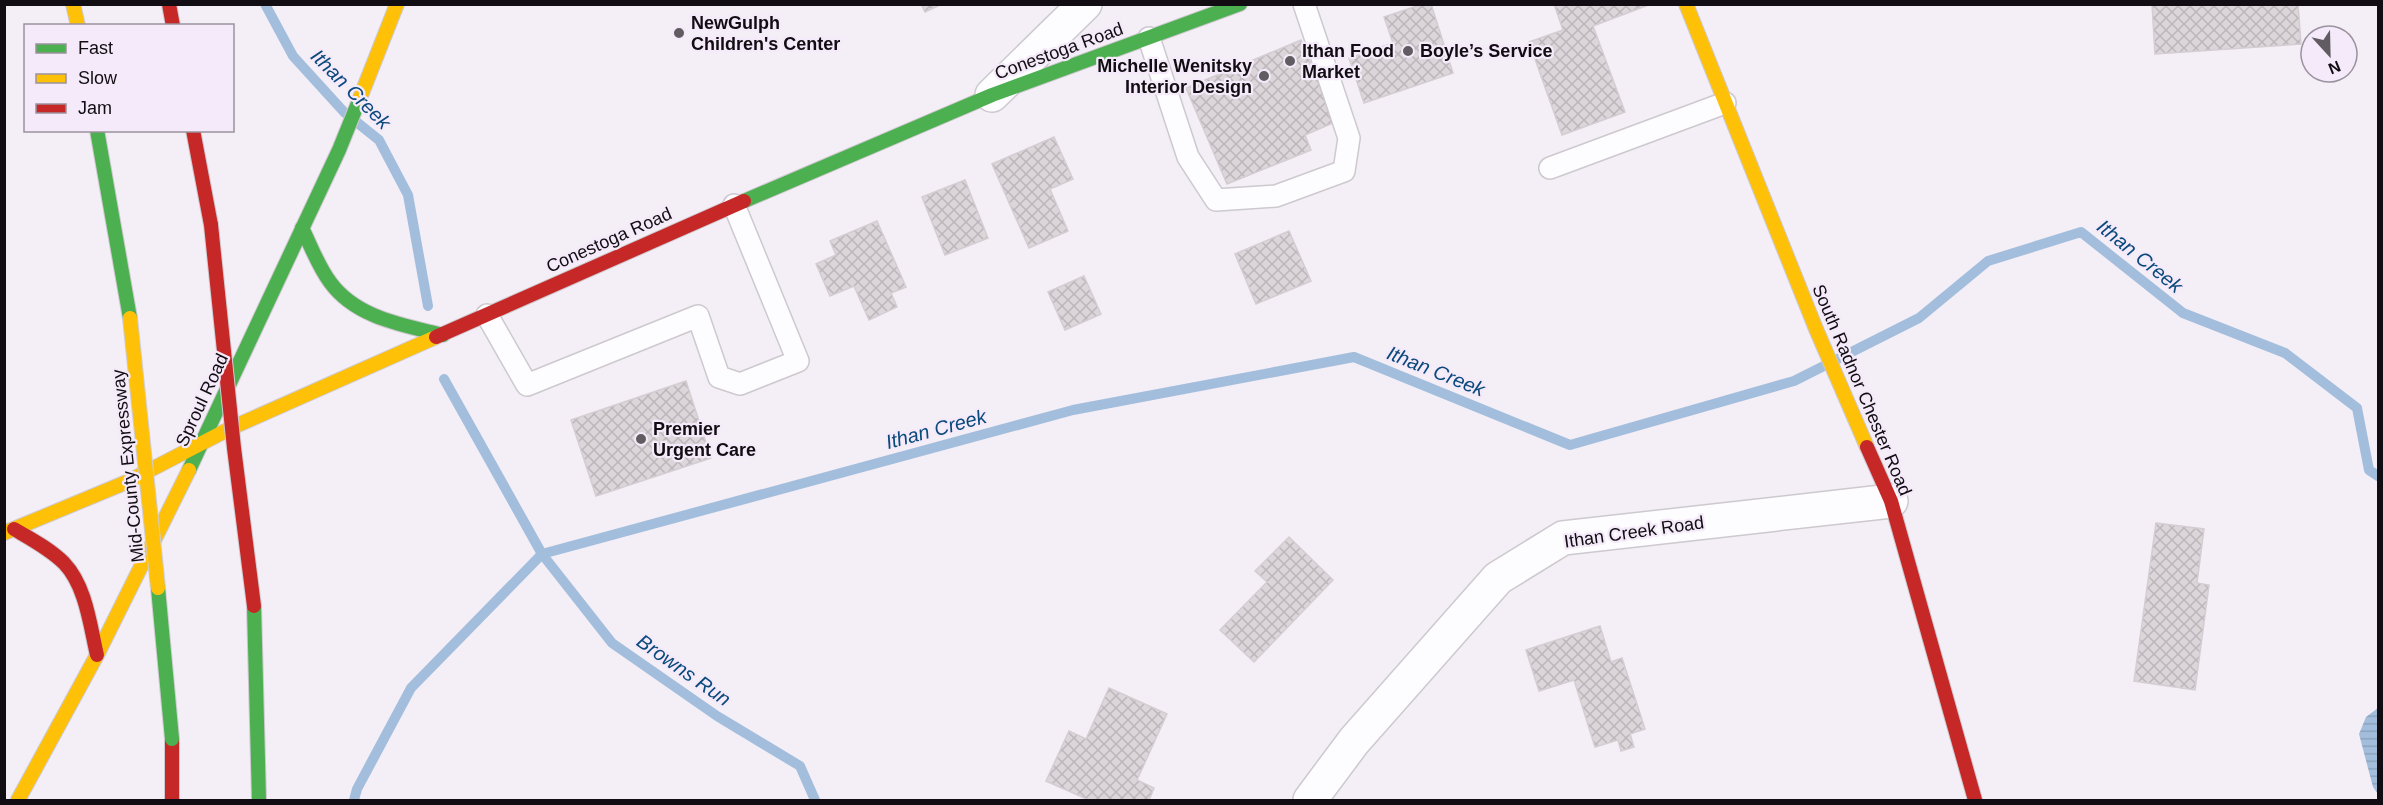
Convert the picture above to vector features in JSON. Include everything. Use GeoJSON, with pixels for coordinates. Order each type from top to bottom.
{"type":"FeatureCollection","features":[{"type":"Feature","properties":{"kind":"main road"},"geometry":{"type":"LineString","coordinates":[[73,4],[78,24]]}},
{"type":"Feature","properties":{"kind":"main road"},"geometry":{"type":"LineString","coordinates":[[169,4],[173,24]]}},
{"type":"Feature","properties":{"kind":"main road","name":"Sproul Road"},"geometry":{"type":"LineString","coordinates":[[18,801],[98,655],[202,443],[339,150],[362,97],[397,4]]}},
{"type":"Feature","properties":{"kind":"main road","name":"Conestoga Road"},"geometry":{"type":"LineString","coordinates":[[9,531],[127,482],[231,428],[734,205],[992,95],[1240,4]]}},
{"type":"Feature","properties":{"kind":"main road","name":"South Radnor Chester Road"},"geometry":{"type":"LineString","coordinates":[[1686,4],[1815,329],[1891,501],[1975,801]]}},
{"type":"Feature","properties":{"kind":"main road","name":"Mid-County Expressway"},"geometry":{"type":"LineString","coordinates":[[97,132],[130,318],[151,505],[172,739],[172,801]]}},
{"type":"Feature","properties":{"kind":"main road"},"geometry":{"type":"LineString","coordinates":[[193,132],[211,225],[234,448],[254,606],[259,801]]}},
{"type":"Feature","properties":{"kind":"main road"},"geometry":{"type":"LineString","coordinates":[[302,228],[323,270],[337,291],[357,307],[386,321],[443,335]]}},
{"type":"Feature","properties":{"kind":"main road"},"geometry":{"type":"LineString","coordinates":[[9,531],[50,551],[71,571],[82,597],[98,655]]}},
{"type":"Feature","properties":{"kind":"street"},"geometry":{"type":"LineString","coordinates":[[992,95],[1085,4]]}},
{"type":"Feature","properties":{"kind":"street","name":"Ithan Creek Road"},"geometry":{"type":"LineString","coordinates":[[1310,801],[1354,741],[1498,578],[1563,538],[1891,501]]}},
{"type":"Feature","properties":{"kind":"lane"},"geometry":{"type":"LineString","coordinates":[[1149,38],[1188,157],[1216,200],[1276,196],[1344,171],[1349,138],[1304,4]]}},
{"type":"Feature","properties":{"kind":"lane"},"geometry":{"type":"LineString","coordinates":[[1550,168],[1725,103]]}},
{"type":"Feature","properties":{"kind":"lane"},"geometry":{"type":"LineString","coordinates":[[487,315],[527,385],[698,316],[719,377],[740,384],[798,361],[734,205]]}},
{"type":"Feature","properties":{"kind":"water"},"geometry":{"type":"Polygon","coordinates":[[[2378,708],[2378,794],[2373,787],[2359,734],[2366,717],[2378,708]]]}},
{"type":"Feature","properties":{"kind":"building"},"geometry":{"type":"Polygon","coordinates":[[[921,4],[942,4],[925,12],[921,4]]]}},
{"type":"Feature","properties":{"kind":"building","name":"Boyle’s Service"},"geometry":{"type":"Polygon","coordinates":[[[1423,4],[1431,4],[1453,73],[1364,103],[1349,58],[1393,43],[1384,17],[1423,4]]]}},
{"type":"Feature","properties":{"kind":"building"},"geometry":{"type":"Polygon","coordinates":[[[1554,4],[1651,4],[1593,26],[1625,112],[1562,135],[1529,42],[1563,30],[1554,4]]]}},
{"type":"Feature","properties":{"kind":"building"},"geometry":{"type":"Polygon","coordinates":[[[2152,4],[2298,4],[2299,44],[2155,54],[2152,4]]]}},
{"type":"Feature","properties":{"kind":"building"},"geometry":{"type":"Polygon","coordinates":[[[1301,40],[1335,122],[1305,135],[1311,150],[1227,184],[1186,88],[1301,40]]]}},
{"type":"Feature","properties":{"kind":"building"},"geometry":{"type":"Polygon","coordinates":[[[1054,137],[1073,179],[1050,189],[1068,231],[1029,248],[992,164],[1054,137]]]}},
{"type":"Feature","properties":{"kind":"building"},"geometry":{"type":"Polygon","coordinates":[[[965,180],[988,238],[945,255],[922,197],[965,180]]]}},
{"type":"Feature","properties":{"kind":"building"},"geometry":{"type":"Polygon","coordinates":[[[877,221],[906,287],[891,293],[897,307],[869,320],[854,286],[830,296],[816,264],[836,255],[830,241],[877,221]]]}},
{"type":"Feature","properties":{"kind":"building"},"geometry":{"type":"Polygon","coordinates":[[[1289,231],[1311,281],[1256,304],[1235,254],[1289,231]]]}},
{"type":"Feature","properties":{"kind":"building"},"geometry":{"type":"Polygon","coordinates":[[[1084,276],[1101,314],[1065,330],[1048,292],[1084,276]]]}},
{"type":"Feature","properties":{"kind":"building","name":"Premier Urgent Care"},"geometry":{"type":"Polygon","coordinates":[[[686,381],[711,458],[596,496],[571,420],[686,381]]]}},
{"type":"Feature","properties":{"kind":"building"},"geometry":{"type":"Polygon","coordinates":[[[2156,523],[2204,529],[2197,583],[2209,585],[2195,690],[2134,681],[2156,523]]]}},
{"type":"Feature","properties":{"kind":"building"},"geometry":{"type":"Polygon","coordinates":[[[1289,537],[1333,580],[1254,662],[1220,630],[1267,582],[1255,571],[1289,537]]]}},
{"type":"Feature","properties":{"kind":"building"},"geometry":{"type":"Polygon","coordinates":[[[1600,626],[1611,662],[1622,658],[1645,729],[1630,734],[1634,747],[1621,751],[1618,740],[1595,747],[1574,680],[1539,691],[1526,650],[1600,626]]]}},
{"type":"Feature","properties":{"kind":"building"},"geometry":{"type":"Polygon","coordinates":[[[1109,688],[1167,714],[1137,780],[1154,788],[1149,800],[1089,800],[1046,781],[1069,731],[1086,739],[1109,688]]]}},
{"type":"Feature","properties":{"kind":"waterway","name":"Ithan Creek"},"geometry":{"type":"LineString","coordinates":[[265,4],[293,56],[344,112],[379,140],[408,195],[428,306]]}},
{"type":"Feature","properties":{"kind":"waterway","name":"Ithan Creek"},"geometry":{"type":"LineString","coordinates":[[542,554],[1073,410],[1354,357],[1570,445],[1794,381],[1919,318],[1988,261],[2081,232],[2183,313],[2285,353],[2357,408],[2369,470],[2378,476]]}},
{"type":"Feature","properties":{"kind":"waterway","name":"Browns Run"},"geometry":{"type":"LineString","coordinates":[[444,379],[542,554],[612,643],[717,716],[800,766],[815,800]]}},
{"type":"Feature","properties":{"kind":"waterway"},"geometry":{"type":"LineString","coordinates":[[354,800],[357,789],[411,688],[542,554]]}},
{"type":"Feature","properties":{"kind":"traffic: fast"},"geometry":{"type":"LineString","coordinates":[[744,201],[992,95],[1240,4]]}},
{"type":"Feature","properties":{"kind":"traffic: fast"},"geometry":{"type":"LineString","coordinates":[[189,470],[339,150],[360,98]]}},
{"type":"Feature","properties":{"kind":"traffic: fast"},"geometry":{"type":"LineString","coordinates":[[97,132],[130,318]]}},
{"type":"Feature","properties":{"kind":"traffic: fast"},"geometry":{"type":"LineString","coordinates":[[302,228],[318,263],[330,282],[353,304],[381,318],[443,335]]}},
{"type":"Feature","properties":{"kind":"traffic: fast"},"geometry":{"type":"LineString","coordinates":[[158,588],[172,739]]}},
{"type":"Feature","properties":{"kind":"traffic: fast"},"geometry":{"type":"LineString","coordinates":[[254,606],[259,800]]}},
{"type":"Feature","properties":{"kind":"traffic: slow"},"geometry":{"type":"LineString","coordinates":[[73,4],[78,24]]}},
{"type":"Feature","properties":{"kind":"traffic: slow"},"geometry":{"type":"LineString","coordinates":[[360,98],[397,4]]}},
{"type":"Feature","properties":{"kind":"traffic: slow"},"geometry":{"type":"LineString","coordinates":[[1686,4],[1816,329],[1867,447]]}},
{"type":"Feature","properties":{"kind":"traffic: slow"},"geometry":{"type":"LineString","coordinates":[[130,318],[158,588]]}},
{"type":"Feature","properties":{"kind":"traffic: slow"},"geometry":{"type":"LineString","coordinates":[[4,533],[127,482],[231,428],[436,337]]}},
{"type":"Feature","properties":{"kind":"traffic: slow"},"geometry":{"type":"LineString","coordinates":[[18,800],[97,655],[189,470]]}},
{"type":"Feature","properties":{"kind":"traffic: jam"},"geometry":{"type":"LineString","coordinates":[[169,4],[173,24]]}},
{"type":"Feature","properties":{"kind":"traffic: jam"},"geometry":{"type":"LineString","coordinates":[[193,132],[211,225]]}},
{"type":"Feature","properties":{"kind":"traffic: jam"},"geometry":{"type":"LineString","coordinates":[[436,337],[744,201]]}},
{"type":"Feature","properties":{"kind":"traffic: jam"},"geometry":{"type":"LineString","coordinates":[[211,225],[234,448],[254,606]]}},
{"type":"Feature","properties":{"kind":"traffic: jam"},"geometry":{"type":"LineString","coordinates":[[1867,447],[1891,501],[1975,800]]}},
{"type":"Feature","properties":{"kind":"traffic: jam"},"geometry":{"type":"LineString","coordinates":[[14,529],[53,553],[71,572],[86,606],[97,655]]}},
{"type":"Feature","properties":{"kind":"traffic: jam"},"geometry":{"type":"LineString","coordinates":[[172,739],[172,800]]}},
{"type":"Feature","properties":{"kind":"place","name":"NewGulph Children's Center"},"geometry":{"type":"Point","coordinates":[679,33]}},
{"type":"Feature","properties":{"kind":"place","name":"Boyle’s Service"},"geometry":{"type":"Point","coordinates":[1408,51]}},
{"type":"Feature","properties":{"kind":"place","name":"Ithan Food Market"},"geometry":{"type":"Point","coordinates":[1290,61]}},
{"type":"Feature","properties":{"kind":"place","name":"Michelle Wenitsky Interior Design"},"geometry":{"type":"Point","coordinates":[1264,76]}},
{"type":"Feature","properties":{"kind":"place","name":"Premier Urgent Care"},"geometry":{"type":"Point","coordinates":[641,439]}}]}
